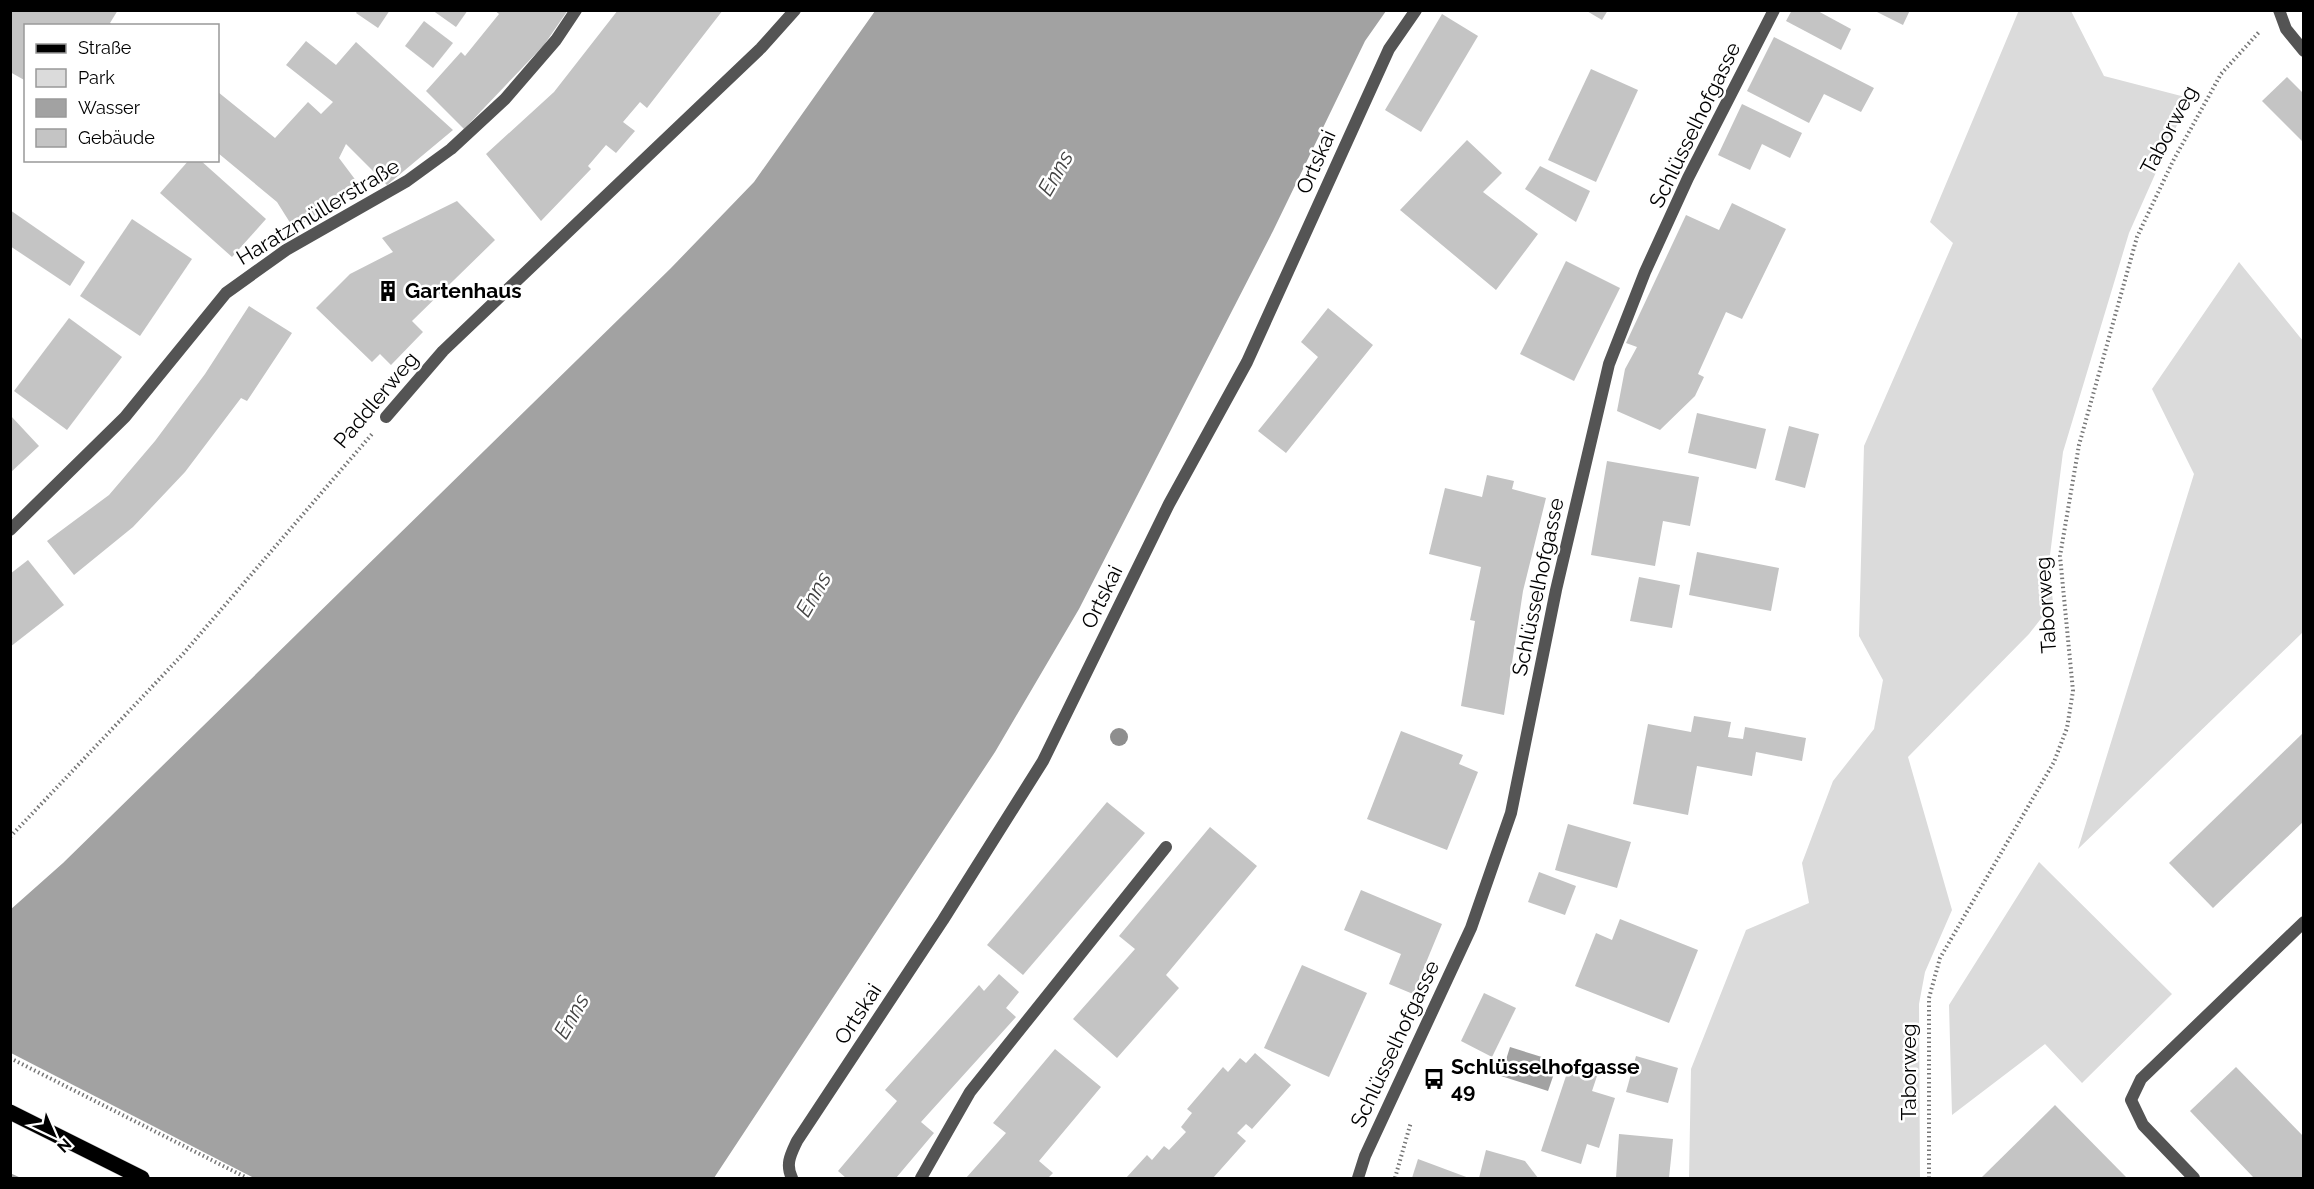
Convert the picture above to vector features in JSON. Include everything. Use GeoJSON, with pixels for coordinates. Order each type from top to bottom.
{"type":"FeatureCollection","features":[{"type":"Feature","properties":{"kind":"main road"},"geometry":{"type":"LineString","coordinates":[[10,1112],[142,1179]]}},
{"type":"Feature","properties":{"kind":"street","name":"Haratzmüllerstraße"},"geometry":{"type":"LineString","coordinates":[[10,530],[125,417],[226,293],[278,256],[407,181],[451,149],[505,99],[556,40],[576,10]]}},
{"type":"Feature","properties":{"kind":"street","name":"Paddlerweg"},"geometry":{"type":"LineString","coordinates":[[386,417],[443,351],[761,48],[795,10]]}},
{"type":"Feature","properties":{"kind":"street","name":"Ortskai"},"geometry":{"type":"LineString","coordinates":[[792,1179],[788,1163],[797,1141],[943,920],[1043,761],[1169,504],[1247,362],[1389,49],[1416,10]]}},
{"type":"Feature","properties":{"kind":"street","name":"Schlüsselhofgasse"},"geometry":{"type":"LineString","coordinates":[[1358,1179],[1365,1156],[1471,928],[1511,813],[1556,590],[1609,364],[1645,272],[1688,178],[1774,10]]}},
{"type":"Feature","properties":{"kind":"street"},"geometry":{"type":"LineString","coordinates":[[2279,13],[2304,51]]}},
{"type":"Feature","properties":{"kind":"street"},"geometry":{"type":"LineString","coordinates":[[921,1179],[970,1092],[1166,847]]}},
{"type":"Feature","properties":{"kind":"street"},"geometry":{"type":"LineString","coordinates":[[2194,1179],[2143,1125],[2131,1100],[2140,1079],[2304,922]]}},
{"type":"Feature","properties":{"kind":"path","name":"Taborweg"},"geometry":{"type":"LineString","coordinates":[[1929,1179],[1929,998],[1940,958],[2054,762],[2067,728],[2073,691],[2060,556],[2079,446],[2137,237],[2173,160],[2221,74],[2250,40],[2279,13]]}},
{"type":"Feature","properties":{"kind":"path","name":"Paddlerweg"},"geometry":{"type":"LineString","coordinates":[[10,837],[183,654],[386,417]]}},
{"type":"Feature","properties":{"kind":"path"},"geometry":{"type":"LineString","coordinates":[[10,1058],[247,1179]]}},
{"type":"Feature","properties":{"kind":"green space"},"geometry":{"type":"Polygon","coordinates":[[[2019,10],[2071,11],[2104,76],[2189,98],[2129,233],[2063,452],[2049,563],[2053,603],[2029,634],[1908,757],[1952,910],[1925,972],[1919,1004],[1920,1178],[1689,1178],[1691,1069],[1746,930],[1809,903],[1802,863],[1833,781],[1874,729],[1883,680],[1859,636],[1864,446],[1953,243],[1930,222],[2019,10]]]}},
{"type":"Feature","properties":{"kind":"green space"},"geometry":{"type":"Polygon","coordinates":[[[2239,262],[2303,341],[2303,632],[2078,849],[2194,474],[2152,389],[2239,262]]]}},
{"type":"Feature","properties":{"kind":"green space"},"geometry":{"type":"Polygon","coordinates":[[[2039,862],[2172,994],[2082,1083],[2045,1044],[1952,1115],[1949,1005],[2039,862]]]}},
{"type":"Feature","properties":{"kind":"water","name":"Enns"},"geometry":{"type":"Polygon","coordinates":[[[875,11],[1386,11],[1365,41],[1273,231],[1079,609],[995,752],[714,1178],[11,1178],[10,910],[63,863],[671,268],[754,182],[875,11]]]}},
{"type":"Feature","properties":{"kind":"water"},"geometry":{"type":"Polygon","coordinates":[[[1510,1047],[1558,1062],[1548,1091],[1501,1076],[1510,1047]]]}},
{"type":"Feature","properties":{"kind":"pier"},"geometry":{"type":"Polygon","coordinates":[[[11,1053],[254,1178],[21,1178],[10,1173],[11,1053]]]}},
{"type":"Feature","properties":{"kind":"building"},"geometry":{"type":"Polygon","coordinates":[[[10,10],[118,10],[111,24],[24,24],[24,80],[10,72],[10,10]]]}},
{"type":"Feature","properties":{"kind":"building"},"geometry":{"type":"Polygon","coordinates":[[[358,10],[390,10],[378,28],[356,13],[358,10]]]}},
{"type":"Feature","properties":{"kind":"building"},"geometry":{"type":"Polygon","coordinates":[[[432,10],[468,10],[456,27],[432,10]]]}},
{"type":"Feature","properties":{"kind":"building"},"geometry":{"type":"Polygon","coordinates":[[[494,10],[568,10],[544,45],[464,129],[426,91],[461,52],[465,56],[499,14],[494,10]]]}},
{"type":"Feature","properties":{"kind":"building"},"geometry":{"type":"Polygon","coordinates":[[[618,10],[723,10],[647,108],[640,102],[623,122],[635,131],[616,153],[606,145],[588,166],[591,169],[541,221],[486,154],[554,92],[618,10]]]}},
{"type":"Feature","properties":{"kind":"building"},"geometry":{"type":"Polygon","coordinates":[[[1585,10],[1608,10],[1602,20],[1585,10]]]}},
{"type":"Feature","properties":{"kind":"building"},"geometry":{"type":"Polygon","coordinates":[[[1792,10],[1816,10],[1851,29],[1841,50],[1786,21],[1792,10]]]}},
{"type":"Feature","properties":{"kind":"building"},"geometry":{"type":"Polygon","coordinates":[[[1873,10],[1910,10],[1903,25],[1873,10]]]}},
{"type":"Feature","properties":{"kind":"building"},"geometry":{"type":"Polygon","coordinates":[[[1442,14],[1478,36],[1421,132],[1385,110],[1442,14]]]}},
{"type":"Feature","properties":{"kind":"building"},"geometry":{"type":"Polygon","coordinates":[[[424,21],[453,43],[433,68],[405,46],[424,21]]]}},
{"type":"Feature","properties":{"kind":"building"},"geometry":{"type":"Polygon","coordinates":[[[1774,37],[1874,88],[1861,112],[1824,94],[1809,123],[1747,91],[1774,37]]]}},
{"type":"Feature","properties":{"kind":"building"},"geometry":{"type":"Polygon","coordinates":[[[306,41],[336,65],[356,42],[453,130],[387,185],[346,144],[339,158],[360,186],[294,229],[277,202],[219,154],[219,93],[275,138],[308,102],[321,114],[333,102],[286,65],[306,41]]]}},
{"type":"Feature","properties":{"kind":"building"},"geometry":{"type":"Polygon","coordinates":[[[1591,69],[1638,90],[1596,182],[1548,160],[1591,69]]]}},
{"type":"Feature","properties":{"kind":"building"},"geometry":{"type":"Polygon","coordinates":[[[2287,77],[2304,94],[2304,143],[2262,101],[2287,77]]]}},
{"type":"Feature","properties":{"kind":"building"},"geometry":{"type":"Polygon","coordinates":[[[1742,104],[1802,133],[1790,158],[1762,144],[1750,170],[1718,155],[1742,104]]]}},
{"type":"Feature","properties":{"kind":"building"},"geometry":{"type":"Polygon","coordinates":[[[1467,140],[1502,173],[1483,192],[1538,234],[1496,290],[1400,210],[1467,140]]]}},
{"type":"Feature","properties":{"kind":"building"},"geometry":{"type":"Polygon","coordinates":[[[187,162],[202,162],[266,219],[232,257],[160,193],[187,162]]]}},
{"type":"Feature","properties":{"kind":"building"},"geometry":{"type":"Polygon","coordinates":[[[1540,166],[1590,191],[1576,222],[1525,189],[1540,166]]]}},
{"type":"Feature","properties":{"kind":"building","name":"Gartenhaus"},"geometry":{"type":"Polygon","coordinates":[[[457,201],[495,240],[412,321],[423,332],[391,365],[380,354],[372,362],[316,308],[350,274],[393,252],[382,238],[457,201]]]}},
{"type":"Feature","properties":{"kind":"building"},"geometry":{"type":"Polygon","coordinates":[[[1732,203],[1786,229],[1742,319],[1726,312],[1698,374],[1704,377],[1695,396],[1660,430],[1617,411],[1625,369],[1637,347],[1626,343],[1686,215],[1719,230],[1732,203]]]}},
{"type":"Feature","properties":{"kind":"building"},"geometry":{"type":"Polygon","coordinates":[[[10,210],[85,262],[70,286],[10,246],[10,210]]]}},
{"type":"Feature","properties":{"kind":"building"},"geometry":{"type":"Polygon","coordinates":[[[132,219],[192,259],[140,336],[80,296],[132,219]]]}},
{"type":"Feature","properties":{"kind":"building"},"geometry":{"type":"Polygon","coordinates":[[[1566,261],[1620,288],[1574,381],[1520,354],[1566,261]]]}},
{"type":"Feature","properties":{"kind":"building"},"geometry":{"type":"Polygon","coordinates":[[[249,306],[292,333],[247,401],[241,398],[185,472],[133,527],[74,575],[47,541],[109,495],[155,441],[205,374],[249,306]]]}},
{"type":"Feature","properties":{"kind":"building"},"geometry":{"type":"Polygon","coordinates":[[[1328,308],[1373,345],[1286,453],[1258,431],[1318,357],[1301,342],[1328,308]]]}},
{"type":"Feature","properties":{"kind":"building"},"geometry":{"type":"Polygon","coordinates":[[[69,318],[122,357],[67,430],[14,391],[69,318]]]}},
{"type":"Feature","properties":{"kind":"building"},"geometry":{"type":"Polygon","coordinates":[[[1697,413],[1766,429],[1756,469],[1688,453],[1697,413]]]}},
{"type":"Feature","properties":{"kind":"building"},"geometry":{"type":"Polygon","coordinates":[[[10,415],[39,446],[10,473],[10,415]]]}},
{"type":"Feature","properties":{"kind":"building"},"geometry":{"type":"Polygon","coordinates":[[[1789,426],[1819,434],[1805,488],[1775,480],[1789,426]]]}},
{"type":"Feature","properties":{"kind":"building"},"geometry":{"type":"Polygon","coordinates":[[[1607,461],[1699,477],[1690,526],[1663,521],[1655,566],[1591,555],[1607,461]]]}},
{"type":"Feature","properties":{"kind":"building"},"geometry":{"type":"Polygon","coordinates":[[[1487,475],[1514,481],[1512,489],[1546,498],[1523,591],[1504,715],[1461,706],[1475,621],[1470,620],[1481,567],[1429,554],[1445,488],[1482,497],[1487,475]]]}},
{"type":"Feature","properties":{"kind":"building"},"geometry":{"type":"Polygon","coordinates":[[[1697,552],[1779,568],[1771,611],[1689,595],[1697,552]]]}},
{"type":"Feature","properties":{"kind":"building"},"geometry":{"type":"Polygon","coordinates":[[[28,560],[64,605],[10,647],[10,574],[28,560]]]}},
{"type":"Feature","properties":{"kind":"building"},"geometry":{"type":"Polygon","coordinates":[[[1639,577],[1680,585],[1672,628],[1630,621],[1639,577]]]}},
{"type":"Feature","properties":{"kind":"building"},"geometry":{"type":"Polygon","coordinates":[[[1694,716],[1731,722],[1728,737],[1743,739],[1745,727],[1806,738],[1802,761],[1756,752],[1752,776],[1697,766],[1688,815],[1633,804],[1648,724],[1691,732],[1694,716]]]}},
{"type":"Feature","properties":{"kind":"building"},"geometry":{"type":"Polygon","coordinates":[[[1401,731],[1463,755],[1459,764],[1478,772],[1447,850],[1367,819],[1401,731]]]}},
{"type":"Feature","properties":{"kind":"building"},"geometry":{"type":"Polygon","coordinates":[[[2304,732],[2304,821],[2213,908],[2169,863],[2304,732]]]}},
{"type":"Feature","properties":{"kind":"building"},"geometry":{"type":"Polygon","coordinates":[[[1107,802],[1145,833],[1023,975],[987,945],[1107,802]]]}},
{"type":"Feature","properties":{"kind":"building"},"geometry":{"type":"Polygon","coordinates":[[[1568,824],[1631,842],[1617,888],[1555,870],[1568,824]]]}},
{"type":"Feature","properties":{"kind":"building"},"geometry":{"type":"Polygon","coordinates":[[[1210,827],[1257,866],[1166,975],[1179,988],[1117,1058],[1073,1019],[1135,949],[1119,936],[1210,827]]]}},
{"type":"Feature","properties":{"kind":"building"},"geometry":{"type":"Polygon","coordinates":[[[1539,872],[1576,886],[1565,915],[1528,902],[1539,872]]]}},
{"type":"Feature","properties":{"kind":"building"},"geometry":{"type":"Polygon","coordinates":[[[1361,890],[1442,924],[1413,994],[1389,984],[1401,954],[1344,930],[1361,890]]]}},
{"type":"Feature","properties":{"kind":"building"},"geometry":{"type":"Polygon","coordinates":[[[1620,919],[1698,950],[1669,1023],[1575,986],[1596,933],[1612,940],[1620,919]]]}},
{"type":"Feature","properties":{"kind":"building"},"geometry":{"type":"Polygon","coordinates":[[[1302,965],[1367,993],[1329,1077],[1264,1048],[1302,965]]]}},
{"type":"Feature","properties":{"kind":"building"},"geometry":{"type":"Polygon","coordinates":[[[999,974],[1019,992],[1006,1008],[1016,1017],[921,1122],[934,1133],[896,1178],[846,1178],[838,1171],[897,1101],[885,1090],[979,985],[984,991],[999,974]]]}},
{"type":"Feature","properties":{"kind":"building"},"geometry":{"type":"Polygon","coordinates":[[[1484,993],[1516,1008],[1492,1057],[1461,1041],[1484,993]]]}},
{"type":"Feature","properties":{"kind":"building"},"geometry":{"type":"Polygon","coordinates":[[[1055,1049],[1101,1087],[1039,1161],[1053,1173],[1048,1178],[966,1178],[1006,1133],[993,1123],[1055,1049]]]}},
{"type":"Feature","properties":{"kind":"building"},"geometry":{"type":"Polygon","coordinates":[[[1255,1053],[1291,1085],[1252,1129],[1246,1124],[1237,1133],[1246,1141],[1213,1178],[1126,1178],[1147,1155],[1152,1160],[1164,1146],[1169,1150],[1186,1132],[1181,1127],[1192,1113],[1187,1109],[1223,1067],[1228,1072],[1240,1058],[1246,1063],[1255,1053]]]}},
{"type":"Feature","properties":{"kind":"building"},"geometry":{"type":"Polygon","coordinates":[[[1636,1056],[1678,1068],[1668,1103],[1626,1092],[1636,1056]]]}},
{"type":"Feature","properties":{"kind":"building"},"geometry":{"type":"Polygon","coordinates":[[[1569,1067],[1597,1076],[1592,1091],[1615,1098],[1599,1148],[1587,1144],[1581,1164],[1541,1151],[1569,1067]]]}},
{"type":"Feature","properties":{"kind":"building"},"geometry":{"type":"Polygon","coordinates":[[[2236,1067],[2304,1137],[2304,1178],[2254,1178],[2190,1111],[2236,1067]]]}},
{"type":"Feature","properties":{"kind":"building"},"geometry":{"type":"Polygon","coordinates":[[[2055,1105],[2127,1178],[1981,1178],[2055,1105]]]}},
{"type":"Feature","properties":{"kind":"building"},"geometry":{"type":"Polygon","coordinates":[[[1619,1134],[1673,1139],[1669,1178],[1616,1178],[1619,1134]]]}},
{"type":"Feature","properties":{"kind":"building"},"geometry":{"type":"Polygon","coordinates":[[[1486,1150],[1525,1161],[1538,1178],[1479,1178],[1486,1150]]]}},
{"type":"Feature","properties":{"kind":"building"},"geometry":{"type":"Polygon","coordinates":[[[1418,1159],[1469,1178],[1412,1178],[1418,1159]]]}},
{"type":"Feature","properties":{"kind":"place","name":"Gartenhaus"},"geometry":{"type":"Point","coordinates":[388,291]}},
{"type":"Feature","properties":{"kind":"place","name":"Schlüsselhofgasse 49"},"geometry":{"type":"Point","coordinates":[1434,1079]}}]}
